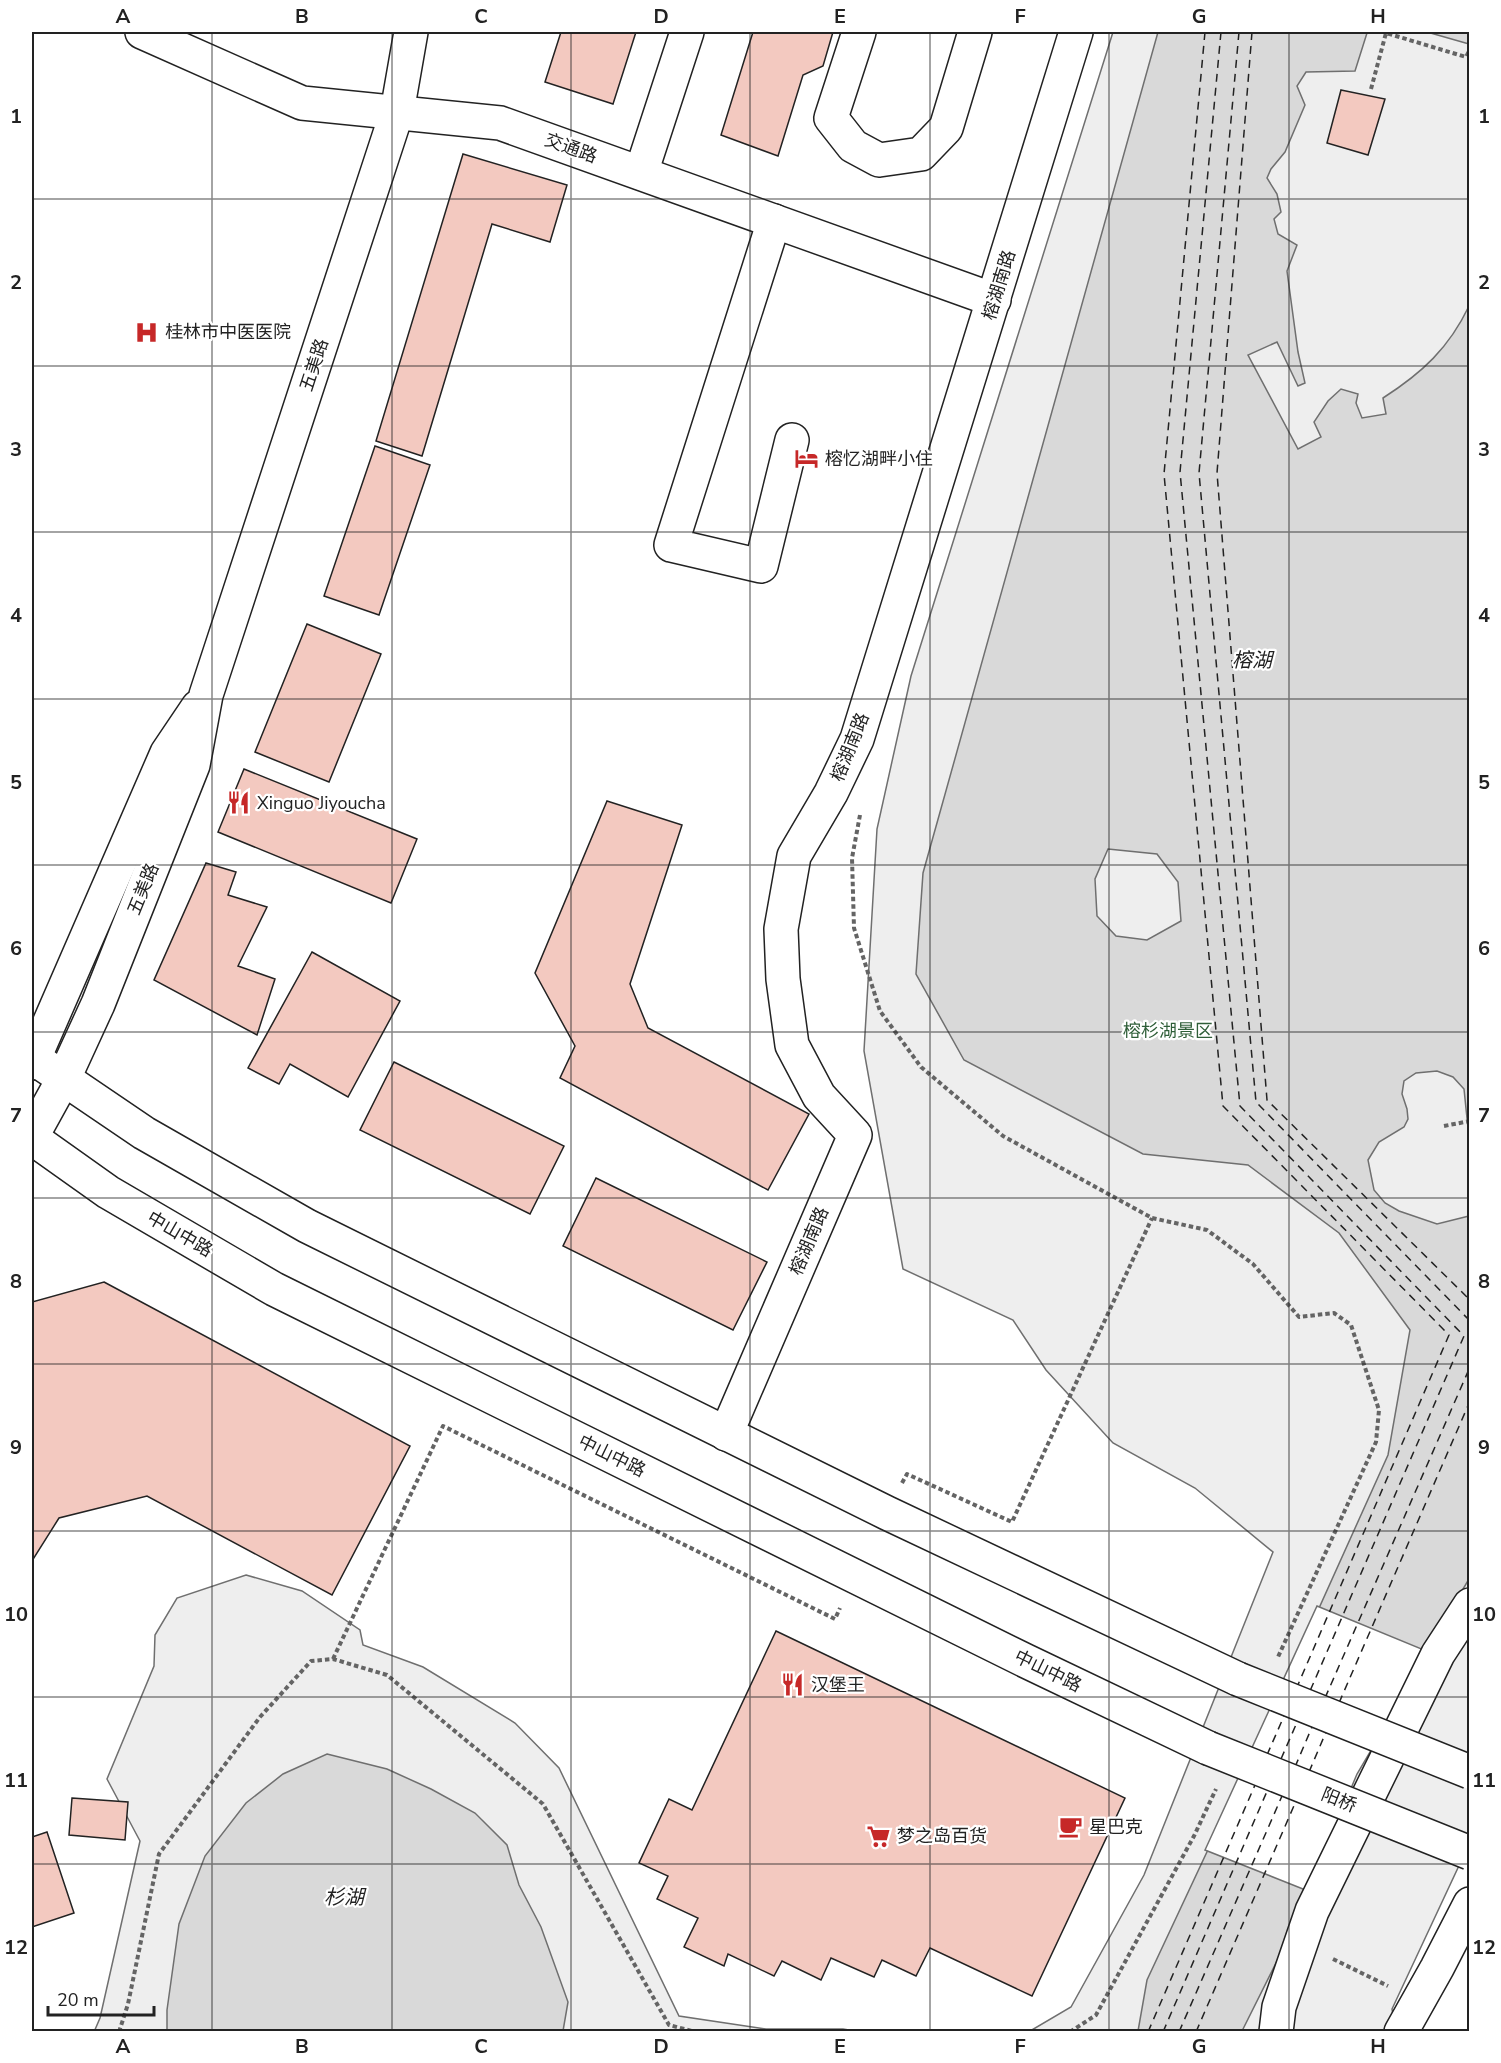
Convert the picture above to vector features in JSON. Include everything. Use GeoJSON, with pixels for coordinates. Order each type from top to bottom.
{"type":"FeatureCollection","features":[{"type":"Feature","properties":{"kind":"main road","name":"交通路"},"geometry":{"type":"LineString","coordinates":[[142,32],[302,104],[500,123],[994,300]]}},
{"type":"Feature","properties":{"kind":"main road","name":"五美路"},"geometry":{"type":"LineString","coordinates":[[32,1137],[64,1078],[98,1004],[193,765],[206,695],[397,112],[411,32]]}},
{"type":"Feature","properties":{"kind":"main road"},"geometry":{"type":"LineString","coordinates":[[641,173],[687,32]]}},
{"type":"Feature","properties":{"kind":"main road"},"geometry":{"type":"LineString","coordinates":[[859,32],[831,118],[853,146],[879,160],[921,154],[946,128],[975,32]]}},
{"type":"Feature","properties":{"kind":"main road","name":"榕湖南路"},"geometry":{"type":"LineString","coordinates":[[726,1434],[855,1135],[819,1096],[792,1046],[783,979],[781,929],[794,856],[831,793],[857,739],[1076,32]]}},
{"type":"Feature","properties":{"kind":"main road"},"geometry":{"type":"LineString","coordinates":[[774,221],[671,544],[761,566],[792,440]]}},
{"type":"Feature","properties":{"kind":"main road","name":"五美路"},"geometry":{"type":"LineString","coordinates":[[32,1059],[167,753],[206,695]]}},
{"type":"Feature","properties":{"kind":"main road"},"geometry":{"type":"LineString","coordinates":[[32,1059],[144,1133],[307,1226],[887,1513],[1238,1680],[1470,1773]]}},
{"type":"Feature","properties":{"kind":"main road","name":"中山中路"},"geometry":{"type":"LineString","coordinates":[[32,1137],[108,1192],[274,1289],[1026,1661],[1208,1748]]}},
{"type":"Feature","properties":{"kind":"main road"},"geometry":{"type":"LineString","coordinates":[[1276,2031],[1279,2007],[1312,1911],[1438,1654],[1470,1605]]}},
{"type":"Feature","properties":{"kind":"main road","name":"阳桥"},"geometry":{"type":"LineString","coordinates":[[1208,1748],[1470,1853]]}},
{"type":"Feature","properties":{"kind":"main road"},"geometry":{"type":"LineString","coordinates":[[1401,2031],[1470,1904]]}},
{"type":"Feature","properties":{"kind":"path"},"geometry":{"type":"LineString","coordinates":[[1371,89],[1386,33],[1466,57],[1470,48]]}},
{"type":"Feature","properties":{"kind":"path"},"geometry":{"type":"LineString","coordinates":[[862,805],[852,858],[854,928],[880,1011],[921,1067],[1004,1136],[1152,1218],[1207,1230],[1253,1264],[1299,1317],[1334,1313],[1351,1325],[1379,1410],[1376,1442],[1275,1664]]}},
{"type":"Feature","properties":{"kind":"path"},"geometry":{"type":"LineString","coordinates":[[1444,1126],[1470,1121]]}},
{"type":"Feature","properties":{"kind":"path"},"geometry":{"type":"LineString","coordinates":[[119,2031],[128,2004],[159,1854],[260,1717],[311,1661],[333,1659],[387,1675],[543,1804],[669,2025],[696,2031]]}},
{"type":"Feature","properties":{"kind":"path"},"geometry":{"type":"LineString","coordinates":[[1070,2031],[1096,2015],[1194,1836],[1219,1782]]}},
{"type":"Feature","properties":{"kind":"path"},"geometry":{"type":"LineString","coordinates":[[1301,1944],[1419,2000]]}},
{"type":"Feature","properties":{"kind":"green space","name":"榕杉湖景区"},"geometry":{"type":"Polygon","coordinates":[[[1113,32],[1469,32],[1470,1842],[1392,2009],[1394,2020],[1389,2031],[1030,2031],[1071,2007],[1144,1875],[1273,1552],[1195,1488],[1113,1443],[1046,1370],[1013,1320],[903,1269],[864,1051],[877,829],[911,676],[1113,32]]]}},
{"type":"Feature","properties":{"kind":"green space"},"geometry":{"type":"Polygon","coordinates":[[[246,1575],[302,1591],[360,1630],[363,1645],[423,1667],[515,1723],[559,1768],[679,2016],[766,2029],[855,2031],[94,2032],[100,2018],[140,1841],[107,1779],[154,1666],[155,1635],[177,1598],[246,1575]]]}},
{"type":"Feature","properties":{"kind":"water","name":"榕湖"},"geometry":{"type":"Polygon","coordinates":[[[1158,32],[1367,33],[1355,71],[1306,72],[1297,86],[1305,105],[1285,152],[1271,169],[1267,178],[1277,194],[1281,212],[1274,219],[1278,234],[1297,245],[1287,271],[1298,352],[1305,383],[1298,386],[1277,342],[1248,355],[1298,449],[1321,437],[1314,422],[1328,401],[1341,389],[1358,394],[1356,403],[1362,418],[1386,414],[1383,398],[1410,379],[1433,358],[1453,335],[1469,306],[1469,1138],[1464,1089],[1453,1077],[1437,1071],[1416,1073],[1404,1081],[1402,1094],[1408,1119],[1404,1127],[1379,1142],[1368,1160],[1374,1190],[1385,1203],[1399,1211],[1437,1224],[1469,1216],[1469,1579],[1354,1773],[1287,1941],[1242,2031],[1138,2031],[1147,1980],[1265,1728],[1388,1455],[1410,1330],[1339,1233],[1248,1165],[1143,1154],[964,1060],[916,974],[923,873],[1158,32]],[[1108,849],[1095,879],[1097,916],[1116,936],[1147,940],[1181,921],[1178,882],[1157,854],[1108,849]]]}},
{"type":"Feature","properties":{"kind":"water"},"geometry":{"type":"Polygon","coordinates":[[[1427,32],[1469,32],[1469,44],[1427,32]]]}},
{"type":"Feature","properties":{"kind":"water","name":"杉湖"},"geometry":{"type":"Polygon","coordinates":[[[327,1754],[387,1769],[431,1789],[475,1813],[507,1845],[519,1885],[541,1927],[568,2002],[563,2031],[167,2031],[167,2010],[179,1924],[205,1856],[246,1803],[283,1774],[327,1754]]]}},
{"type":"Feature","properties":{"kind":"pier"},"geometry":{"type":"Polygon","coordinates":[[[1317,1606],[1429,1652],[1357,1774],[1308,1891],[1205,1850],[1317,1606]]]}},
{"type":"Feature","properties":{"kind":"building"},"geometry":{"type":"Polygon","coordinates":[[[561,32],[636,32],[613,104],[545,82],[561,32]]]}},
{"type":"Feature","properties":{"kind":"building"},"geometry":{"type":"Polygon","coordinates":[[[753,32],[833,32],[823,66],[803,75],[778,156],[721,135],[753,32]]]}},
{"type":"Feature","properties":{"kind":"building"},"geometry":{"type":"Polygon","coordinates":[[[1341,90],[1385,99],[1368,155],[1327,143],[1341,90]]]}},
{"type":"Feature","properties":{"kind":"building"},"geometry":{"type":"Polygon","coordinates":[[[463,154],[567,185],[550,242],[492,224],[422,456],[376,441],[463,154]]]}},
{"type":"Feature","properties":{"kind":"building"},"geometry":{"type":"Polygon","coordinates":[[[375,446],[430,465],[379,615],[324,596],[375,446]]]}},
{"type":"Feature","properties":{"kind":"building"},"geometry":{"type":"Polygon","coordinates":[[[307,624],[381,654],[329,782],[255,752],[307,624]]]}},
{"type":"Feature","properties":{"kind":"building"},"geometry":{"type":"Polygon","coordinates":[[[244,769],[417,839],[391,903],[218,832],[244,769]]]}},
{"type":"Feature","properties":{"kind":"building"},"geometry":{"type":"Polygon","coordinates":[[[607,801],[682,825],[630,984],[648,1028],[809,1114],[768,1190],[560,1078],[575,1046],[535,973],[607,801]]]}},
{"type":"Feature","properties":{"kind":"building"},"geometry":{"type":"Polygon","coordinates":[[[206,863],[236,872],[228,895],[267,907],[238,966],[275,979],[257,1035],[154,980],[206,863]]]}},
{"type":"Feature","properties":{"kind":"building"},"geometry":{"type":"Polygon","coordinates":[[[312,952],[400,1001],[348,1097],[290,1064],[279,1084],[248,1068],[312,952]]]}},
{"type":"Feature","properties":{"kind":"building"},"geometry":{"type":"Polygon","coordinates":[[[394,1062],[564,1146],[530,1214],[360,1130],[394,1062]]]}},
{"type":"Feature","properties":{"kind":"building"},"geometry":{"type":"Polygon","coordinates":[[[596,1178],[767,1262],[733,1330],[563,1246],[596,1178]]]}},
{"type":"Feature","properties":{"kind":"building"},"geometry":{"type":"Polygon","coordinates":[[[104,1282],[410,1446],[332,1595],[147,1496],[59,1518],[32,1561],[32,1302],[104,1282]]]}},
{"type":"Feature","properties":{"kind":"building","name":"梦之岛百货"},"geometry":{"type":"Polygon","coordinates":[[[776,1631],[1125,1798],[1032,1996],[930,1948],[916,1976],[882,1960],[874,1977],[831,1958],[821,1980],[782,1961],[774,1976],[728,1954],[724,1966],[684,1947],[698,1918],[657,1899],[668,1876],[639,1863],[669,1799],[692,1810],[776,1631]]]}},
{"type":"Feature","properties":{"kind":"building"},"geometry":{"type":"Polygon","coordinates":[[[72,1798],[128,1802],[125,1840],[69,1835],[72,1798]]]}},
{"type":"Feature","properties":{"kind":"building"},"geometry":{"type":"Polygon","coordinates":[[[47,1832],[74,1913],[32,1927],[32,1837],[47,1832]]]}},
{"type":"Feature","properties":{"kind":"ferry route"},"geometry":{"type":"LineString","coordinates":[[1205,32],[1164,474],[1223,1106],[1449,1335],[1297,1687]]}},
{"type":"Feature","properties":{"kind":"ferry route"},"geometry":{"type":"LineString","coordinates":[[1221,32],[1180,472],[1240,1106],[1464,1336],[1310,1691]]}},
{"type":"Feature","properties":{"kind":"ferry route"},"geometry":{"type":"LineString","coordinates":[[1239,32],[1199,473],[1256,1102],[1470,1321]]}},
{"type":"Feature","properties":{"kind":"ferry route"},"geometry":{"type":"LineString","coordinates":[[1252,32],[1217,473],[1267,1100],[1470,1300]]}},
{"type":"Feature","properties":{"kind":"ferry route"},"geometry":{"type":"LineString","coordinates":[[1325,1698],[1470,1367]]}},
{"type":"Feature","properties":{"kind":"ferry route"},"geometry":{"type":"LineString","coordinates":[[1339,1703],[1470,1401]]}},
{"type":"Feature","properties":{"kind":"ferry route"},"geometry":{"type":"LineString","coordinates":[[1267,1755],[1284,1716]]}},
{"type":"Feature","properties":{"kind":"ferry route"},"geometry":{"type":"LineString","coordinates":[[1281,1759],[1298,1720]]}},
{"type":"Feature","properties":{"kind":"ferry route"},"geometry":{"type":"LineString","coordinates":[[1295,1767],[1312,1727]]}},
{"type":"Feature","properties":{"kind":"ferry route"},"geometry":{"type":"LineString","coordinates":[[1309,1772],[1326,1732]]}},
{"type":"Feature","properties":{"kind":"ferry route"},"geometry":{"type":"LineString","coordinates":[[1148,2032],[1255,1785]]}},
{"type":"Feature","properties":{"kind":"ferry route"},"geometry":{"type":"LineString","coordinates":[[1163,2032],[1268,1789]]}},
{"type":"Feature","properties":{"kind":"ferry route"},"geometry":{"type":"LineString","coordinates":[[1179,2032],[1282,1796]]}},
{"type":"Feature","properties":{"kind":"ferry route"},"geometry":{"type":"LineString","coordinates":[[1196,2032],[1296,1801]]}},
{"type":"Feature","properties":{"kind":"place","name":"桂林市中医医院"},"geometry":{"type":"Point","coordinates":[147,332]}},
{"type":"Feature","properties":{"kind":"place","name":"榕忆湖畔小住"},"geometry":{"type":"Point","coordinates":[807,459]}},
{"type":"Feature","properties":{"kind":"place","name":"Xinguo Jiyoucha"},"geometry":{"type":"Point","coordinates":[239,803]}},
{"type":"Feature","properties":{"kind":"place","name":"汉堡王"},"geometry":{"type":"Point","coordinates":[793,1685]}},
{"type":"Feature","properties":{"kind":"place","name":"星巴克"},"geometry":{"type":"Point","coordinates":[1071,1827]}},
{"type":"Feature","properties":{"kind":"place","name":"梦之岛百货"},"geometry":{"type":"Point","coordinates":[879,1836]}}]}
